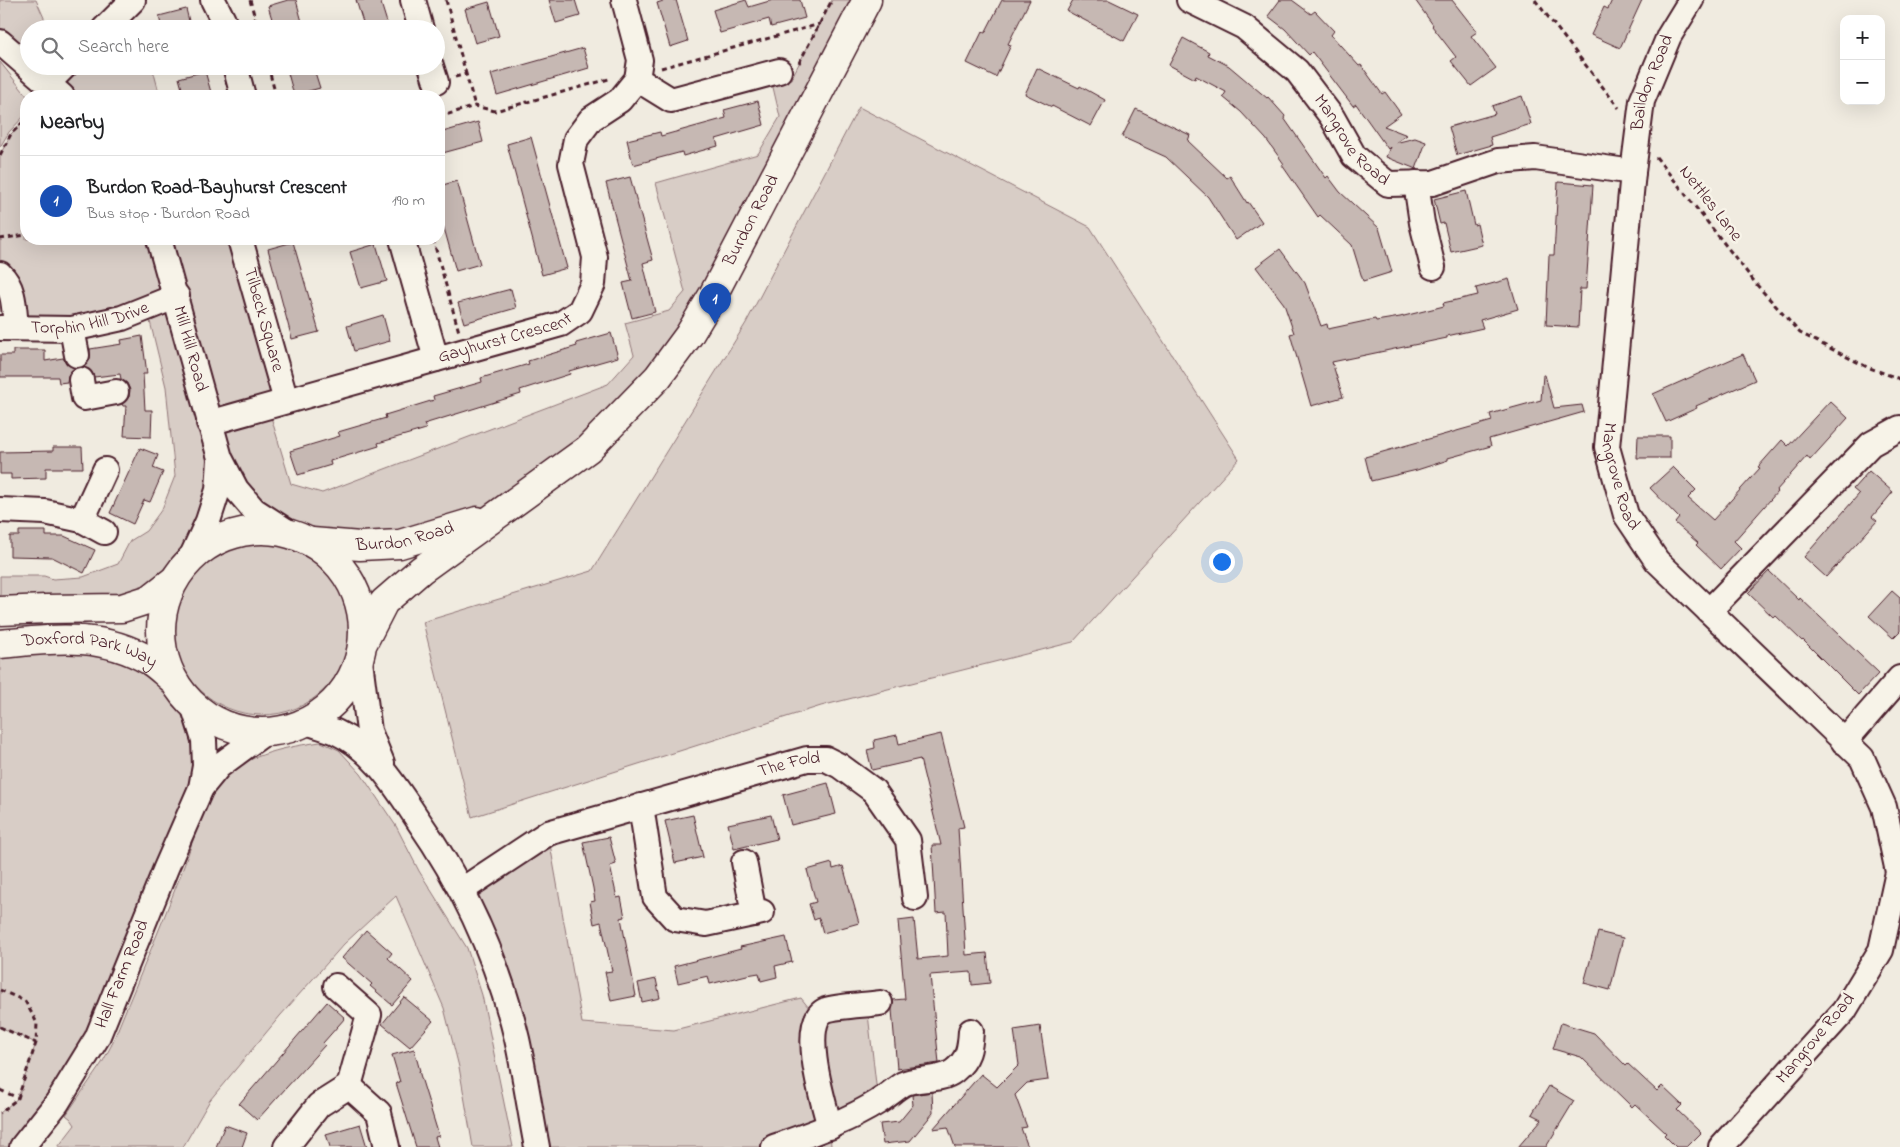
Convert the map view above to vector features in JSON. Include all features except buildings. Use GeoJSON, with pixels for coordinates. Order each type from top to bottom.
{"type":"FeatureCollection","features":[{"type":"Feature","properties":{"kind":"main road","name":"Burdon Road"},"geometry":{"type":"LineString","coordinates":[[496,515],[400,544],[360,546],[300,537],[267,529],[246,530],[226,536],[207,545],[191,558],[173,581],[163,605],[160,630],[162,655],[171,678],[194,708],[227,727],[264,733],[308,722],[338,700],[384,602],[421,570],[588,449],[658,377],[689,335],[713,294],[867,0]]}},
{"type":"Feature","properties":{"kind":"main road","name":"Burdon Road"},"geometry":{"type":"LineString","coordinates":[[300,537],[342,568],[360,602],[362,651]]}},
{"type":"Feature","properties":{"kind":"main road","name":"Doxford Park Way"},"geometry":{"type":"LineString","coordinates":[[0,611],[46,608],[122,608],[150,599],[173,581]]}},
{"type":"Feature","properties":{"kind":"main road","name":"Doxford Park Way"},"geometry":{"type":"LineString","coordinates":[[0,644],[86,639],[122,648],[151,662],[171,678]]}},
{"type":"Feature","properties":{"kind":"street"},"geometry":{"type":"LineString","coordinates":[[113,20],[133,0]]}},
{"type":"Feature","properties":{"kind":"street"},"geometry":{"type":"LineString","coordinates":[[213,0],[223,20]]}},
{"type":"Feature","properties":{"kind":"street"},"geometry":{"type":"LineString","coordinates":[[413,0],[419,20]]}},
{"type":"Feature","properties":{"kind":"street"},"geometry":{"type":"LineString","coordinates":[[624,0],[638,69],[671,100],[787,71]]}},
{"type":"Feature","properties":{"kind":"street","name":"Mangrove Road"},"geometry":{"type":"LineString","coordinates":[[1189,0],[1244,27],[1298,71],[1332,117],[1354,156],[1388,184],[1433,183],[1498,161],[1535,158],[1634,172],[1607,447],[1626,515],[1657,561],[1862,758],[1884,807],[1899,872],[1881,950],[1844,1011],[1721,1147]]}},
{"type":"Feature","properties":{"kind":"street","name":"Baildon Road"},"geometry":{"type":"LineString","coordinates":[[1634,172],[1642,101],[1669,36],[1691,0]]}},
{"type":"Feature","properties":{"kind":"street"},"geometry":{"type":"LineString","coordinates":[[0,42],[20,59]]}},
{"type":"Feature","properties":{"kind":"street","name":"Gayhurst Crescent"},"geometry":{"type":"LineString","coordinates":[[209,423],[561,324],[580,311],[593,284],[595,257],[571,164],[576,140],[591,118],[620,100],[638,69]]}},
{"type":"Feature","properties":{"kind":"street"},"geometry":{"type":"LineString","coordinates":[[38,75],[55,90],[61,75]]}},
{"type":"Feature","properties":{"kind":"street"},"geometry":{"type":"LineString","coordinates":[[237,75],[241,90]]}},
{"type":"Feature","properties":{"kind":"street"},"geometry":{"type":"LineString","coordinates":[[1416,183],[1422,223],[1433,267]]}},
{"type":"Feature","properties":{"kind":"street","name":"Mill Hill Road"},"geometry":{"type":"LineString","coordinates":[[161,245],[220,458],[236,488],[254,510],[300,537]]}},
{"type":"Feature","properties":{"kind":"street","name":"Tilbeck Square"},"geometry":{"type":"LineString","coordinates":[[242,245],[286,402]]}},
{"type":"Feature","properties":{"kind":"street"},"geometry":{"type":"LineString","coordinates":[[404,245],[436,359]]}},
{"type":"Feature","properties":{"kind":"street"},"geometry":{"type":"LineString","coordinates":[[0,274],[14,296],[8,328]]}},
{"type":"Feature","properties":{"kind":"street","name":"Torphin Hill Drive"},"geometry":{"type":"LineString","coordinates":[[8,328],[72,329],[122,318],[176,296]]}},
{"type":"Feature","properties":{"kind":"street"},"geometry":{"type":"LineString","coordinates":[[72,329],[77,355]]}},
{"type":"Feature","properties":{"kind":"street"},"geometry":{"type":"LineString","coordinates":[[80,380],[84,398],[116,392]]}},
{"type":"Feature","properties":{"kind":"street"},"geometry":{"type":"LineString","coordinates":[[1709,612],[1871,444],[1900,428]]}},
{"type":"Feature","properties":{"kind":"street","name":"Mill Hill Road"},"geometry":{"type":"LineString","coordinates":[[191,558],[208,521],[218,490],[220,458]]}},
{"type":"Feature","properties":{"kind":"street"},"geometry":{"type":"LineString","coordinates":[[82,520],[105,470]]}},
{"type":"Feature","properties":{"kind":"street"},"geometry":{"type":"LineString","coordinates":[[0,510],[45,512],[82,520],[104,532]]}},
{"type":"Feature","properties":{"kind":"street"},"geometry":{"type":"LineString","coordinates":[[362,651],[369,731],[386,773]]}},
{"type":"Feature","properties":{"kind":"street"},"geometry":{"type":"LineString","coordinates":[[1844,742],[1900,678]]}},
{"type":"Feature","properties":{"kind":"street","name":"Hall Farm Road"},"geometry":{"type":"LineString","coordinates":[[22,1147],[58,1103],[97,1038],[166,868],[201,788],[205,766],[204,740],[194,708]]}},
{"type":"Feature","properties":{"kind":"street"},"geometry":{"type":"LineString","coordinates":[[308,722],[336,732],[358,745],[386,773],[442,854],[462,890],[494,962],[516,1038],[537,1147]]}},
{"type":"Feature","properties":{"kind":"street","name":"Hall Farm Road"},"geometry":{"type":"LineString","coordinates":[[201,788],[219,766],[264,733]]}},
{"type":"Feature","properties":{"kind":"street","name":"The Fold"},"geometry":{"type":"LineString","coordinates":[[462,890],[548,833],[807,759],[826,759],[840,766],[874,791],[908,840],[915,898]]}},
{"type":"Feature","properties":{"kind":"street"},"geometry":{"type":"LineString","coordinates":[[641,806],[655,897],[675,919],[706,924],[758,913],[744,862]]}},
{"type":"Feature","properties":{"kind":"street"},"geometry":{"type":"LineString","coordinates":[[286,1147],[319,1105],[349,1086],[369,1016],[336,986]]}},
{"type":"Feature","properties":{"kind":"street"},"geometry":{"type":"LineString","coordinates":[[830,1127],[818,1083],[813,1030],[817,1018],[826,1011],[880,1003]]}},
{"type":"Feature","properties":{"kind":"street"},"geometry":{"type":"LineString","coordinates":[[774,1147],[830,1127],[878,1102],[905,1083],[929,1080],[953,1072],[964,1062],[970,1052],[971,1030]]}},
{"type":"Feature","properties":{"kind":"street"},"geometry":{"type":"LineString","coordinates":[[349,1086],[379,1113],[388,1147]]}},
{"type":"Feature","properties":{"kind":"path"},"geometry":{"type":"LineString","coordinates":[[250,0],[256,20]]}},
{"type":"Feature","properties":{"kind":"path"},"geometry":{"type":"LineString","coordinates":[[446,0],[475,106]]}},
{"type":"Feature","properties":{"kind":"path"},"geometry":{"type":"LineString","coordinates":[[787,71],[820,24],[832,0]]}},
{"type":"Feature","properties":{"kind":"path","name":"Nettles Lane"},"geometry":{"type":"LineString","coordinates":[[1535,0],[1745,270],[1800,334],[1867,368],[1900,379]]}},
{"type":"Feature","properties":{"kind":"path"},"geometry":{"type":"LineString","coordinates":[[445,115],[475,106],[495,111],[625,75],[638,69],[662,68],[820,24]]}},
{"type":"Feature","properties":{"kind":"path"},"geometry":{"type":"LineString","coordinates":[[445,74],[466,74]]}},
{"type":"Feature","properties":{"kind":"path"},"geometry":{"type":"LineString","coordinates":[[270,75],[274,90]]}},
{"type":"Feature","properties":{"kind":"path"},"geometry":{"type":"LineString","coordinates":[[0,155],[11,134],[20,125]]}},
{"type":"Feature","properties":{"kind":"path"},"geometry":{"type":"LineString","coordinates":[[0,238],[8,239],[20,236]]}},
{"type":"Feature","properties":{"kind":"path"},"geometry":{"type":"LineString","coordinates":[[435,245],[464,351]]}},
{"type":"Feature","properties":{"kind":"path"},"geometry":{"type":"LineString","coordinates":[[0,990],[25,1001],[38,1023],[36,1043],[18,1098],[0,1113]]}},
{"type":"Feature","properties":{"kind":"path"},"geometry":{"type":"LineString","coordinates":[[0,1027],[36,1043]]}},
{"type":"Feature","properties":{"kind":"path"},"geometry":{"type":"LineString","coordinates":[[0,1090],[18,1098]]}},
{"type":"Feature","properties":{"kind":"shaded area"},"geometry":{"type":"Polygon","coordinates":[[[0,0],[36,0],[45,20],[20,20],[20,59],[0,42],[0,0]]]}},
{"type":"Feature","properties":{"kind":"shaded area"},"geometry":{"type":"Polygon","coordinates":[[[832,0],[867,0],[658,377],[496,515],[400,544],[312,542],[288,532],[220,459],[191,558],[173,581],[150,599],[0,611],[0,576],[44,576],[53,579],[83,577],[118,564],[130,541],[146,531],[162,509],[175,476],[166,387],[147,309],[16,328],[0,274],[0,155],[11,134],[20,125],[20,245],[242,245],[286,401],[268,407],[291,484],[322,493],[608,384],[634,355],[625,323],[669,311],[685,292],[656,183],[758,154],[780,117],[772,83],[791,79],[832,0]]]}},
{"type":"Feature","properties":{"kind":"shaded area"},"geometry":{"type":"Polygon","coordinates":[[[0,62],[22,90],[20,90],[20,120],[9,132],[0,147],[0,62]]]}},
{"type":"Feature","properties":{"kind":"shaded area"},"geometry":{"type":"Polygon","coordinates":[[[39,75],[154,75],[158,90],[45,90],[48,83],[39,75]]]}},
{"type":"Feature","properties":{"kind":"shaded area"},"geometry":{"type":"Polygon","coordinates":[[[859,107],[1090,227],[1239,459],[1073,642],[821,706],[472,817],[423,622],[592,571],[746,323],[859,107]]]}},
{"type":"Feature","properties":{"kind":"shaded area"},"geometry":{"type":"Polygon","coordinates":[[[253,537],[271,537],[304,547],[319,557],[331,569],[341,584],[347,600],[351,626],[347,652],[341,668],[331,683],[319,695],[304,705],[288,711],[271,715],[253,715],[220,705],[205,695],[193,683],[183,668],[177,652],[173,635],[173,617],[183,584],[193,569],[205,557],[220,547],[236,541],[253,537]]]}},
{"type":"Feature","properties":{"kind":"shaded area"},"geometry":{"type":"Polygon","coordinates":[[[86,639],[171,678],[194,708],[205,766],[97,1038],[22,1147],[0,1147],[0,1113],[18,1098],[36,1043],[0,1027],[0,644],[86,639]]]}},
{"type":"Feature","properties":{"kind":"shaded area"},"geometry":{"type":"Polygon","coordinates":[[[321,742],[339,750],[361,774],[396,826],[419,871],[467,948],[482,995],[513,1147],[473,1147],[459,1067],[444,1008],[396,896],[344,944],[280,1016],[210,1100],[183,1147],[58,1147],[75,1125],[66,1115],[102,1063],[111,1046],[173,896],[205,809],[217,785],[233,769],[256,757],[282,749],[321,742]]]}},
{"type":"Feature","properties":{"kind":"shaded area"},"geometry":{"type":"Polygon","coordinates":[[[548,833],[582,1023],[674,1030],[801,998],[817,1018],[867,1005],[878,1102],[830,1127],[831,1147],[537,1147],[462,890],[548,833]]]}},
{"type":"Feature","properties":{"kind":"place","name":"Burdon Road-Bayhurst Crescent"},"geometry":{"type":"Point","coordinates":[715,324]}}]}
